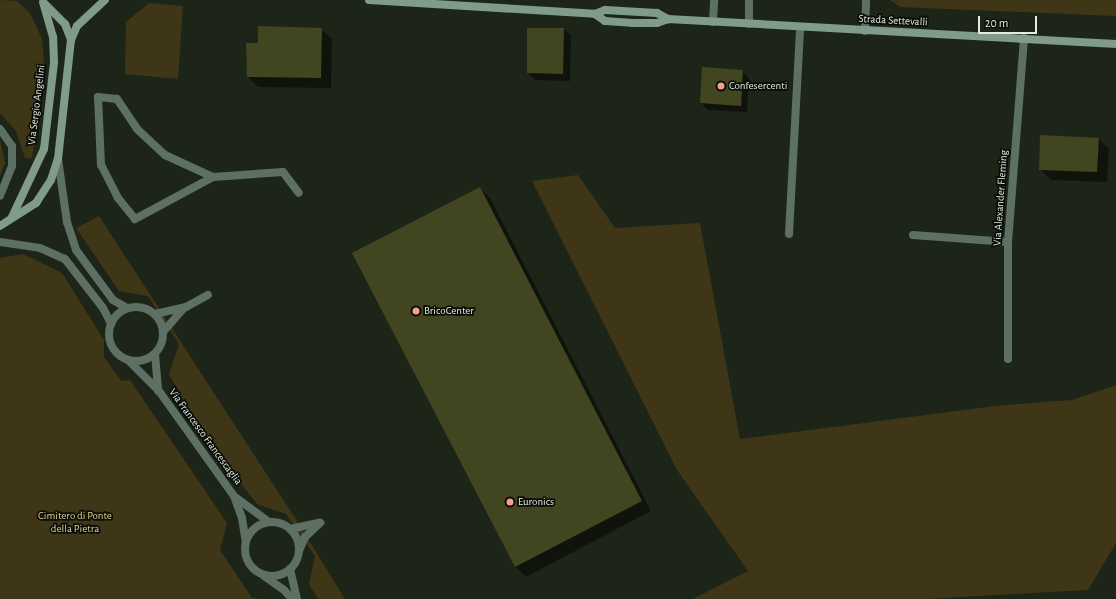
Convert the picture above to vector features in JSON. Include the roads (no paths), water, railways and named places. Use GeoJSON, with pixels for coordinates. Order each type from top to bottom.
{"type":"FeatureCollection","features":[{"type":"Feature","properties":{"kind":"main road"},"geometry":{"type":"LineString","coordinates":[[0,226],[36,203],[51,180],[58,159],[71,40],[77,26],[104,0]]}},
{"type":"Feature","properties":{"kind":"main road","name":"Strada Settevalli"},"geometry":{"type":"LineString","coordinates":[[369,0],[595,14],[605,10],[657,13],[668,19],[800,28],[1024,38],[1116,44]]}},
{"type":"Feature","properties":{"kind":"main road"},"geometry":{"type":"LineString","coordinates":[[42,1],[65,24],[71,40]]}},
{"type":"Feature","properties":{"kind":"main road","name":"Via Sergio Angelini"},"geometry":{"type":"LineString","coordinates":[[12,218],[44,149],[54,62],[53,37],[42,1]]}},
{"type":"Feature","properties":{"kind":"street"},"geometry":{"type":"LineString","coordinates":[[713,22],[714,0]]}},
{"type":"Feature","properties":{"kind":"street"},"geometry":{"type":"LineString","coordinates":[[749,0],[749,24]]}},
{"type":"Feature","properties":{"kind":"street"},"geometry":{"type":"LineString","coordinates":[[865,31],[866,0]]}},
{"type":"Feature","properties":{"kind":"street"},"geometry":{"type":"LineString","coordinates":[[789,234],[800,28]]}},
{"type":"Feature","properties":{"kind":"street","name":"Via Alexander Fleming"},"geometry":{"type":"LineString","coordinates":[[1008,359],[1008,242],[1024,38]]}},
{"type":"Feature","properties":{"kind":"street"},"geometry":{"type":"LineString","coordinates":[[213,177],[165,155],[137,129],[117,99],[98,97],[101,165],[118,198],[134,219],[213,177],[283,172],[299,193]]}},
{"type":"Feature","properties":{"kind":"street"},"geometry":{"type":"LineString","coordinates":[[0,129],[12,146],[12,166],[0,196]]}},
{"type":"Feature","properties":{"kind":"street"},"geometry":{"type":"LineString","coordinates":[[58,159],[67,222],[76,250],[113,300],[127,308]]}},
{"type":"Feature","properties":{"kind":"street"},"geometry":{"type":"LineString","coordinates":[[913,235],[1008,242]]}},
{"type":"Feature","properties":{"kind":"street","name":"Via Francesco Francescaglia"},"geometry":{"type":"LineString","coordinates":[[0,242],[40,248],[65,259],[103,308],[110,324],[108,331],[112,346],[122,358],[129,361],[159,391],[234,496],[242,518],[246,542],[246,557],[252,568],[284,590],[292,599]]}},
{"type":"Feature","properties":{"kind":"street"},"geometry":{"type":"LineString","coordinates":[[155,314],[186,306],[208,295]]}},
{"type":"Feature","properties":{"kind":"street"},"geometry":{"type":"LineString","coordinates":[[110,324],[120,312],[127,308],[142,307],[155,314],[163,332],[186,306]]}},
{"type":"Feature","properties":{"kind":"street","name":"Via Francesco Francescaglia"},"geometry":{"type":"LineString","coordinates":[[159,391],[155,354],[160,347],[163,332]]}},
{"type":"Feature","properties":{"kind":"street"},"geometry":{"type":"LineString","coordinates":[[129,361],[143,360],[155,354]]}},
{"type":"Feature","properties":{"kind":"street","name":"Via Francesco Francescaglia"},"geometry":{"type":"LineString","coordinates":[[234,496],[269,522],[284,525],[290,529]]}},
{"type":"Feature","properties":{"kind":"street"},"geometry":{"type":"LineString","coordinates":[[246,542],[255,529],[269,522]]}},
{"type":"Feature","properties":{"kind":"street"},"geometry":{"type":"LineString","coordinates":[[262,575],[277,576],[290,569],[299,551],[305,537],[320,523],[290,529],[295,536],[299,551]]}},
{"type":"Feature","properties":{"kind":"street"},"geometry":{"type":"LineString","coordinates":[[290,569],[297,599]]}},
{"type":"Feature","properties":{"kind":"place","name":"Confesercenti"},"geometry":{"type":"Point","coordinates":[721,86]}},
{"type":"Feature","properties":{"kind":"place","name":"BricoCenter"},"geometry":{"type":"Point","coordinates":[416,311]}},
{"type":"Feature","properties":{"kind":"place","name":"Euronics"},"geometry":{"type":"Point","coordinates":[510,502]}},
{"type":"Feature","properties":{"kind":"park label","name":"Cimitero di Ponte della Pietra"},"geometry":{"type":"Point","coordinates":[75,523]}}]}
